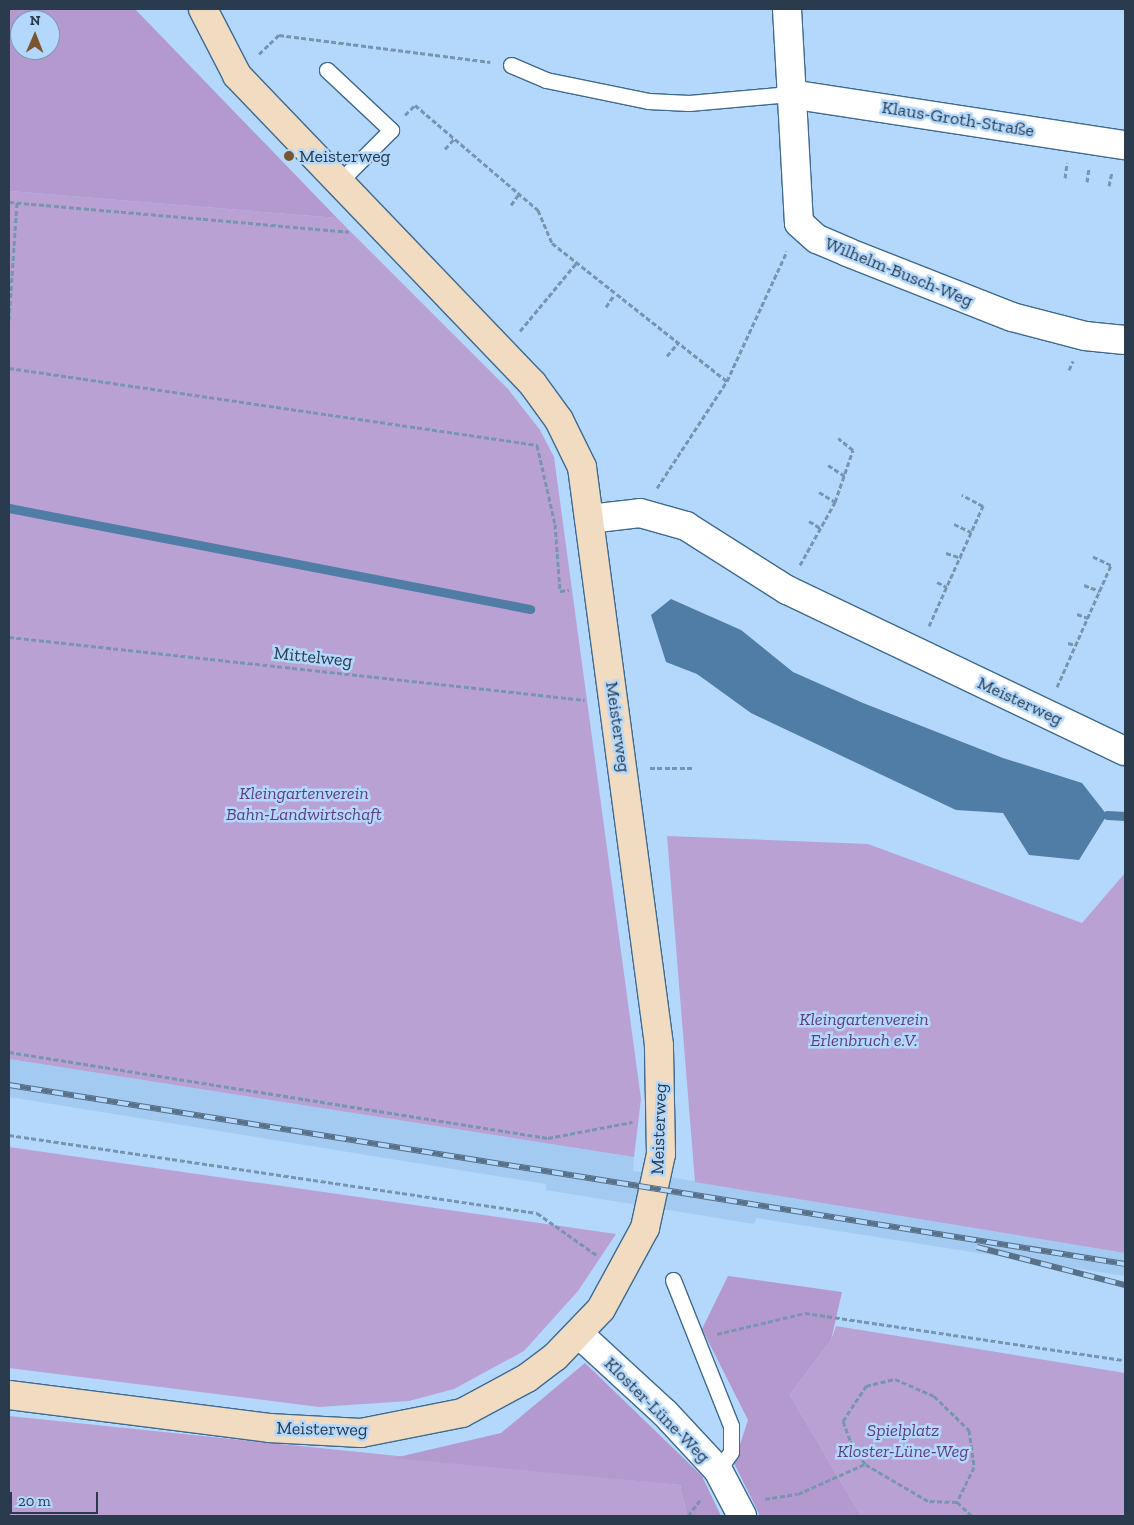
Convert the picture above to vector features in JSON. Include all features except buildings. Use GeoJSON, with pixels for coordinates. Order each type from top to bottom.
{"type":"FeatureCollection","features":[{"type":"Feature","properties":{"kind":"street","name":"Meisterweg"},"geometry":{"type":"LineString","coordinates":[[9,1395],[270,1428],[361,1433],[462,1413],[527,1378],[579,1334],[622,1275],[651,1210],[662,1124],[659,1046],[624,771],[582,467],[559,420],[503,352],[237,76],[203,9]]}},
{"type":"Feature","properties":{"kind":"street"},"geometry":{"type":"LineString","coordinates":[[787,9],[790,94],[799,223]]}},
{"type":"Feature","properties":{"kind":"street","name":"Klaus-Groth-Straße"},"geometry":{"type":"LineString","coordinates":[[790,94],[1125,145]]}},
{"type":"Feature","properties":{"kind":"street","name":"Wilhelm-Busch-Weg"},"geometry":{"type":"LineString","coordinates":[[799,223],[817,239],[1012,316],[1085,336],[1125,340]]}},
{"type":"Feature","properties":{"kind":"street","name":"Meisterweg"},"geometry":{"type":"LineString","coordinates":[[589,519],[661,516],[686,526],[787,590],[1125,751]]}},
{"type":"Feature","properties":{"kind":"street","name":"Kloster-Lüne-Weg"},"geometry":{"type":"LineString","coordinates":[[579,1334],[665,1413],[718,1470],[740,1509]]}},
{"type":"Feature","properties":{"kind":"lane"},"geometry":{"type":"LineString","coordinates":[[511,65],[546,80],[648,101],[689,103],[790,94]]}},
{"type":"Feature","properties":{"kind":"lane"},"geometry":{"type":"LineString","coordinates":[[327,70],[391,130],[340,182]]}},
{"type":"Feature","properties":{"kind":"lane"},"geometry":{"type":"LineString","coordinates":[[673,1280],[732,1432],[731,1452],[718,1470]]}},
{"type":"Feature","properties":{"kind":"path"},"geometry":{"type":"LineString","coordinates":[[237,76],[279,35],[511,65]]}},
{"type":"Feature","properties":{"kind":"path"},"geometry":{"type":"LineString","coordinates":[[391,130],[415,105],[538,210],[552,243],[577,262],[614,296],[726,381]]}},
{"type":"Feature","properties":{"kind":"path"},"geometry":{"type":"LineString","coordinates":[[445,149],[454,139]]}},
{"type":"Feature","properties":{"kind":"path"},"geometry":{"type":"LineString","coordinates":[[511,205],[519,194]]}},
{"type":"Feature","properties":{"kind":"path"},"geometry":{"type":"LineString","coordinates":[[9,202],[333,233],[350,232],[372,217]]}},
{"type":"Feature","properties":{"kind":"path"},"geometry":{"type":"LineString","coordinates":[[9,320],[18,202]]}},
{"type":"Feature","properties":{"kind":"path"},"geometry":{"type":"LineString","coordinates":[[668,471],[726,381],[799,223]]}},
{"type":"Feature","properties":{"kind":"path"},"geometry":{"type":"LineString","coordinates":[[503,352],[577,262]]}},
{"type":"Feature","properties":{"kind":"path"},"geometry":{"type":"LineString","coordinates":[[606,307],[614,296]]}},
{"type":"Feature","properties":{"kind":"path"},"geometry":{"type":"LineString","coordinates":[[667,356],[678,343]]}},
{"type":"Feature","properties":{"kind":"path"},"geometry":{"type":"LineString","coordinates":[[9,368],[537,445],[555,524],[560,591],[599,588]]}},
{"type":"Feature","properties":{"kind":"path"},"geometry":{"type":"LineString","coordinates":[[787,590],[835,502],[845,476],[853,450],[838,438]]}},
{"type":"Feature","properties":{"kind":"path"},"geometry":{"type":"LineString","coordinates":[[828,465],[845,476]]}},
{"type":"Feature","properties":{"kind":"path"},"geometry":{"type":"LineString","coordinates":[[819,492],[835,502]]}},
{"type":"Feature","properties":{"kind":"path"},"geometry":{"type":"LineString","coordinates":[[916,652],[961,558],[983,506],[962,495]]}},
{"type":"Feature","properties":{"kind":"path"},"geometry":{"type":"LineString","coordinates":[[809,521],[820,528]]}},
{"type":"Feature","properties":{"kind":"path"},"geometry":{"type":"LineString","coordinates":[[954,524],[971,532]]}},
{"type":"Feature","properties":{"kind":"path"},"geometry":{"type":"LineString","coordinates":[[946,553],[961,558]]}},
{"type":"Feature","properties":{"kind":"path"},"geometry":{"type":"LineString","coordinates":[[1045,713],[1111,565],[1092,556]]}},
{"type":"Feature","properties":{"kind":"path"},"geometry":{"type":"LineString","coordinates":[[938,582],[947,587]]}},
{"type":"Feature","properties":{"kind":"path"},"geometry":{"type":"LineString","coordinates":[[1084,585],[1100,591]]}},
{"type":"Feature","properties":{"kind":"path"},"geometry":{"type":"LineString","coordinates":[[1077,614],[1088,618]]}},
{"type":"Feature","properties":{"kind":"path","name":"Mittelweg"},"geometry":{"type":"LineString","coordinates":[[9,637],[615,704]]}},
{"type":"Feature","properties":{"kind":"path"},"geometry":{"type":"LineString","coordinates":[[1068,643],[1076,646]]}},
{"type":"Feature","properties":{"kind":"path"},"geometry":{"type":"LineString","coordinates":[[624,771],[692,768]]}},
{"type":"Feature","properties":{"kind":"path"},"geometry":{"type":"LineString","coordinates":[[9,1052],[548,1138],[634,1122],[662,1124]]}},
{"type":"Feature","properties":{"kind":"path"},"geometry":{"type":"LineString","coordinates":[[9,1135],[537,1213],[622,1275]]}},
{"type":"Feature","properties":{"kind":"path"},"geometry":{"type":"LineString","coordinates":[[697,1338],[805,1313],[1125,1360]]}},
{"type":"Feature","properties":{"kind":"path"},"geometry":{"type":"LineString","coordinates":[[957,1502],[974,1467],[968,1430],[934,1396],[895,1379],[866,1386],[843,1421],[865,1464],[928,1501],[957,1502],[972,1516]]}},
{"type":"Feature","properties":{"kind":"path"},"geometry":{"type":"LineString","coordinates":[[740,1509],[798,1494],[865,1464]]}},
{"type":"Feature","properties":{"kind":"shaded area"},"geometry":{"type":"Polygon","coordinates":[[[9,9],[135,9],[337,218],[9,191],[9,9]]]}},
{"type":"Feature","properties":{"kind":"shaded area"},"geometry":{"type":"Polygon","coordinates":[[[671,599],[741,630],[793,672],[863,703],[1003,758],[1082,783],[1107,815],[1079,860],[1029,855],[1003,813],[956,810],[751,713],[697,674],[666,662],[651,615],[671,599]]]}},
{"type":"Feature","properties":{"kind":"shaded area"},"geometry":{"type":"Polygon","coordinates":[[[9,1059],[634,1157],[633,1171],[1125,1253],[1125,1276],[756,1218],[754,1224],[546,1190],[546,1184],[9,1097],[9,1059]]]}},
{"type":"Feature","properties":{"kind":"shaded area"},"geometry":{"type":"Polygon","coordinates":[[[728,1276],[842,1292],[831,1340],[790,1395],[861,1516],[760,1516],[734,1463],[748,1420],[702,1329],[728,1276]]]}},
{"type":"Feature","properties":{"kind":"shaded area"},"geometry":{"type":"Polygon","coordinates":[[[585,1363],[702,1476],[721,1516],[687,1516],[680,1485],[394,1458],[501,1433],[585,1363]]]}},
{"type":"Feature","properties":{"kind":"green space","name":"Kleingartenverein Bahn-Landwirtschaft"},"geometry":{"type":"Polygon","coordinates":[[[9,191],[337,218],[508,389],[540,430],[554,457],[641,1099],[634,1157],[9,1059],[9,191]]]}},
{"type":"Feature","properties":{"kind":"green space","name":"Kleingartenverein Erlenbruch e.V."},"geometry":{"type":"Polygon","coordinates":[[[667,836],[868,844],[1082,923],[1125,873],[1125,1253],[695,1182],[667,836]]]}},
{"type":"Feature","properties":{"kind":"green space"},"geometry":{"type":"Polygon","coordinates":[[[9,1147],[616,1234],[578,1291],[524,1351],[454,1389],[409,1401],[319,1407],[9,1368],[9,1147]]]}},
{"type":"Feature","properties":{"kind":"green space","name":"Spielplatz Kloster-Lüne-Weg"},"geometry":{"type":"Polygon","coordinates":[[[836,1326],[1125,1373],[1125,1516],[861,1516],[790,1395],[831,1340],[836,1326]]]}},
{"type":"Feature","properties":{"kind":"green space"},"geometry":{"type":"Polygon","coordinates":[[[9,1416],[680,1485],[687,1516],[9,1516],[9,1416]]]}},
{"type":"Feature","properties":{"kind":"waterway"},"geometry":{"type":"LineString","coordinates":[[9,508],[530,609]]}},
{"type":"Feature","properties":{"kind":"waterway"},"geometry":{"type":"LineString","coordinates":[[1107,815],[1125,816]]}},
{"type":"Feature","properties":{"kind":"railway"},"geometry":{"type":"LineString","coordinates":[[9,1085],[1125,1264]]}},
{"type":"Feature","properties":{"kind":"railway"},"geometry":{"type":"LineString","coordinates":[[977,1247],[1125,1285]]}},
{"type":"Feature","properties":{"kind":"place","name":"Meisterweg"},"geometry":{"type":"Point","coordinates":[289,156]}}]}
